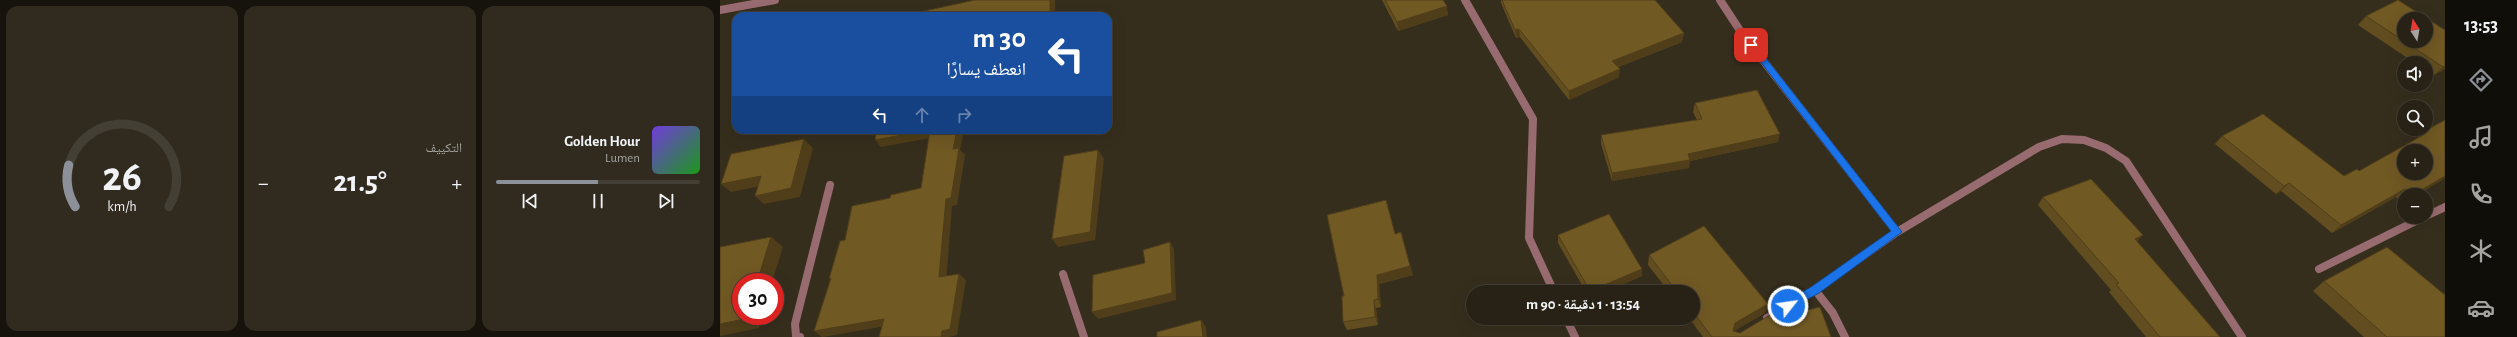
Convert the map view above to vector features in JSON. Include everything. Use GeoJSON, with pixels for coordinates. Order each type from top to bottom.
{"type":"FeatureCollection","features":[{"type":"Feature","properties":{"kind":"street"},"geometry":{"type":"LineString","coordinates":[[720,10],[775,0]]}},
{"type":"Feature","properties":{"kind":"street"},"geometry":{"type":"LineString","coordinates":[[1465,0],[1528,105],[1533,120],[1529,238],[1551,285]]}},
{"type":"Feature","properties":{"kind":"street"},"geometry":{"type":"LineString","coordinates":[[1720,0],[1742,32],[1898,232]]}},
{"type":"Feature","properties":{"kind":"street"},"geometry":{"type":"LineString","coordinates":[[1762,321],[1815,290],[1898,232],[2050,140],[2065,138],[2097,143],[2113,151],[2126,161],[2136,173],[2242,337]]}},
{"type":"Feature","properties":{"kind":"street"},"geometry":{"type":"LineString","coordinates":[[800,337],[796,336],[795,324],[830,185]]}},
{"type":"Feature","properties":{"kind":"street"},"geometry":{"type":"LineString","coordinates":[[2433,213],[2445,207]]}},
{"type":"Feature","properties":{"kind":"street"},"geometry":{"type":"LineString","coordinates":[[2319,269],[2411,224]]}},
{"type":"Feature","properties":{"kind":"street"},"geometry":{"type":"LineString","coordinates":[[1062,274],[1084,337]]}},
{"type":"Feature","properties":{"kind":"street"},"geometry":{"type":"LineString","coordinates":[[1815,290],[1833,313],[1845,337]]}},
{"type":"Feature","properties":{"kind":"street"},"geometry":{"type":"LineString","coordinates":[[1569,325],[1575,337]]}},
{"type":"Feature","properties":{"kind":"building"},"geometry":{"type":"Polygon","coordinates":[[[975,0],[1050,0],[1050,12],[920,12],[975,0]]]}},
{"type":"Feature","properties":{"kind":"building"},"geometry":{"type":"Polygon","coordinates":[[[1385,0],[1443,0],[1447,6],[1397,22],[1385,0]]]}},
{"type":"Feature","properties":{"kind":"building"},"geometry":{"type":"Polygon","coordinates":[[[1502,0],[1655,0],[1684,33],[1612,61],[1620,69],[1569,91],[1519,29],[1515,30],[1502,0]]]}},
{"type":"Feature","properties":{"kind":"building"},"geometry":{"type":"Polygon","coordinates":[[[2398,0],[2417,12],[2397,12],[2397,37],[2366,16],[2398,0]]]}},
{"type":"Feature","properties":{"kind":"building"},"geometry":{"type":"Polygon","coordinates":[[[2433,22],[2445,30],[2445,66],[2443,67],[2433,60],[2433,56],[2426,56],[2414,48],[2433,48],[2433,22]]]}},
{"type":"Feature","properties":{"kind":"building"},"geometry":{"type":"Polygon","coordinates":[[[1757,90],[1780,134],[1688,154],[1690,160],[1612,173],[1601,135],[1702,119],[1695,103],[1757,90]]]}},
{"type":"Feature","properties":{"kind":"building"},"geometry":{"type":"Polygon","coordinates":[[[2263,114],[2344,176],[2357,169],[2359,171],[2397,150],[2397,180],[2433,180],[2433,144],[2407,144],[2421,136],[2433,136],[2433,127],[2445,120],[2445,176],[2425,188],[2397,188],[2397,194],[2341,225],[2289,183],[2284,186],[2222,136],[2263,114]]]}},
{"type":"Feature","properties":{"kind":"building"},"geometry":{"type":"Polygon","coordinates":[[[876,134],[907,134],[875,140],[876,134]]]}},
{"type":"Feature","properties":{"kind":"building"},"geometry":{"type":"Polygon","coordinates":[[[929,134],[956,134],[953,149],[959,148],[951,198],[946,199],[939,277],[959,274],[950,329],[942,331],[941,337],[879,337],[884,319],[814,331],[831,278],[829,279],[840,241],[845,240],[852,206],[890,198],[891,195],[921,188],[929,134]]]}},
{"type":"Feature","properties":{"kind":"building"},"geometry":{"type":"Polygon","coordinates":[[[804,139],[791,188],[755,196],[761,176],[721,184],[731,154],[804,139]]]}},
{"type":"Feature","properties":{"kind":"building"},"geometry":{"type":"Polygon","coordinates":[[[1098,150],[1090,232],[1052,239],[1064,156],[1098,150]]]}},
{"type":"Feature","properties":{"kind":"building"},"geometry":{"type":"Polygon","coordinates":[[[2091,179],[2143,235],[2135,239],[2220,337],[2160,337],[2116,284],[2119,283],[2043,197],[2091,179]]]}},
{"type":"Feature","properties":{"kind":"building"},"geometry":{"type":"Polygon","coordinates":[[[1386,200],[1395,234],[1401,232],[1410,266],[1377,275],[1378,299],[1374,300],[1375,317],[1343,322],[1342,296],[1344,296],[1327,215],[1386,200]]]}},
{"type":"Feature","properties":{"kind":"building"},"geometry":{"type":"Polygon","coordinates":[[[1609,214],[1642,269],[1604,285],[1587,285],[1558,235],[1609,214]]]}},
{"type":"Feature","properties":{"kind":"building"},"geometry":{"type":"Polygon","coordinates":[[[1704,226],[1768,304],[1735,323],[1733,331],[1740,333],[1775,312],[1779,317],[1820,307],[1831,337],[1712,337],[1700,321],[1700,285],[1672,285],[1649,255],[1704,226]]]}},
{"type":"Feature","properties":{"kind":"building"},"geometry":{"type":"Polygon","coordinates":[[[771,237],[760,273],[732,273],[732,322],[720,324],[720,247],[771,237]]]}},
{"type":"Feature","properties":{"kind":"building"},"geometry":{"type":"Polygon","coordinates":[[[1170,242],[1172,293],[1092,312],[1093,275],[1145,263],[1143,250],[1170,242]]]}},
{"type":"Feature","properties":{"kind":"building"},"geometry":{"type":"Polygon","coordinates":[[[2387,247],[2445,295],[2445,337],[2387,337],[2324,281],[2387,247]]]}},
{"type":"Feature","properties":{"kind":"building"},"geometry":{"type":"Polygon","coordinates":[[[1201,320],[1203,337],[1157,337],[1157,332],[1201,320]]]}},
{"type":"Feature","properties":{"kind":"route"},"geometry":{"type":"LineString","coordinates":[[1751,45],[1898,232],[1815,290],[1788,306]]}}]}
